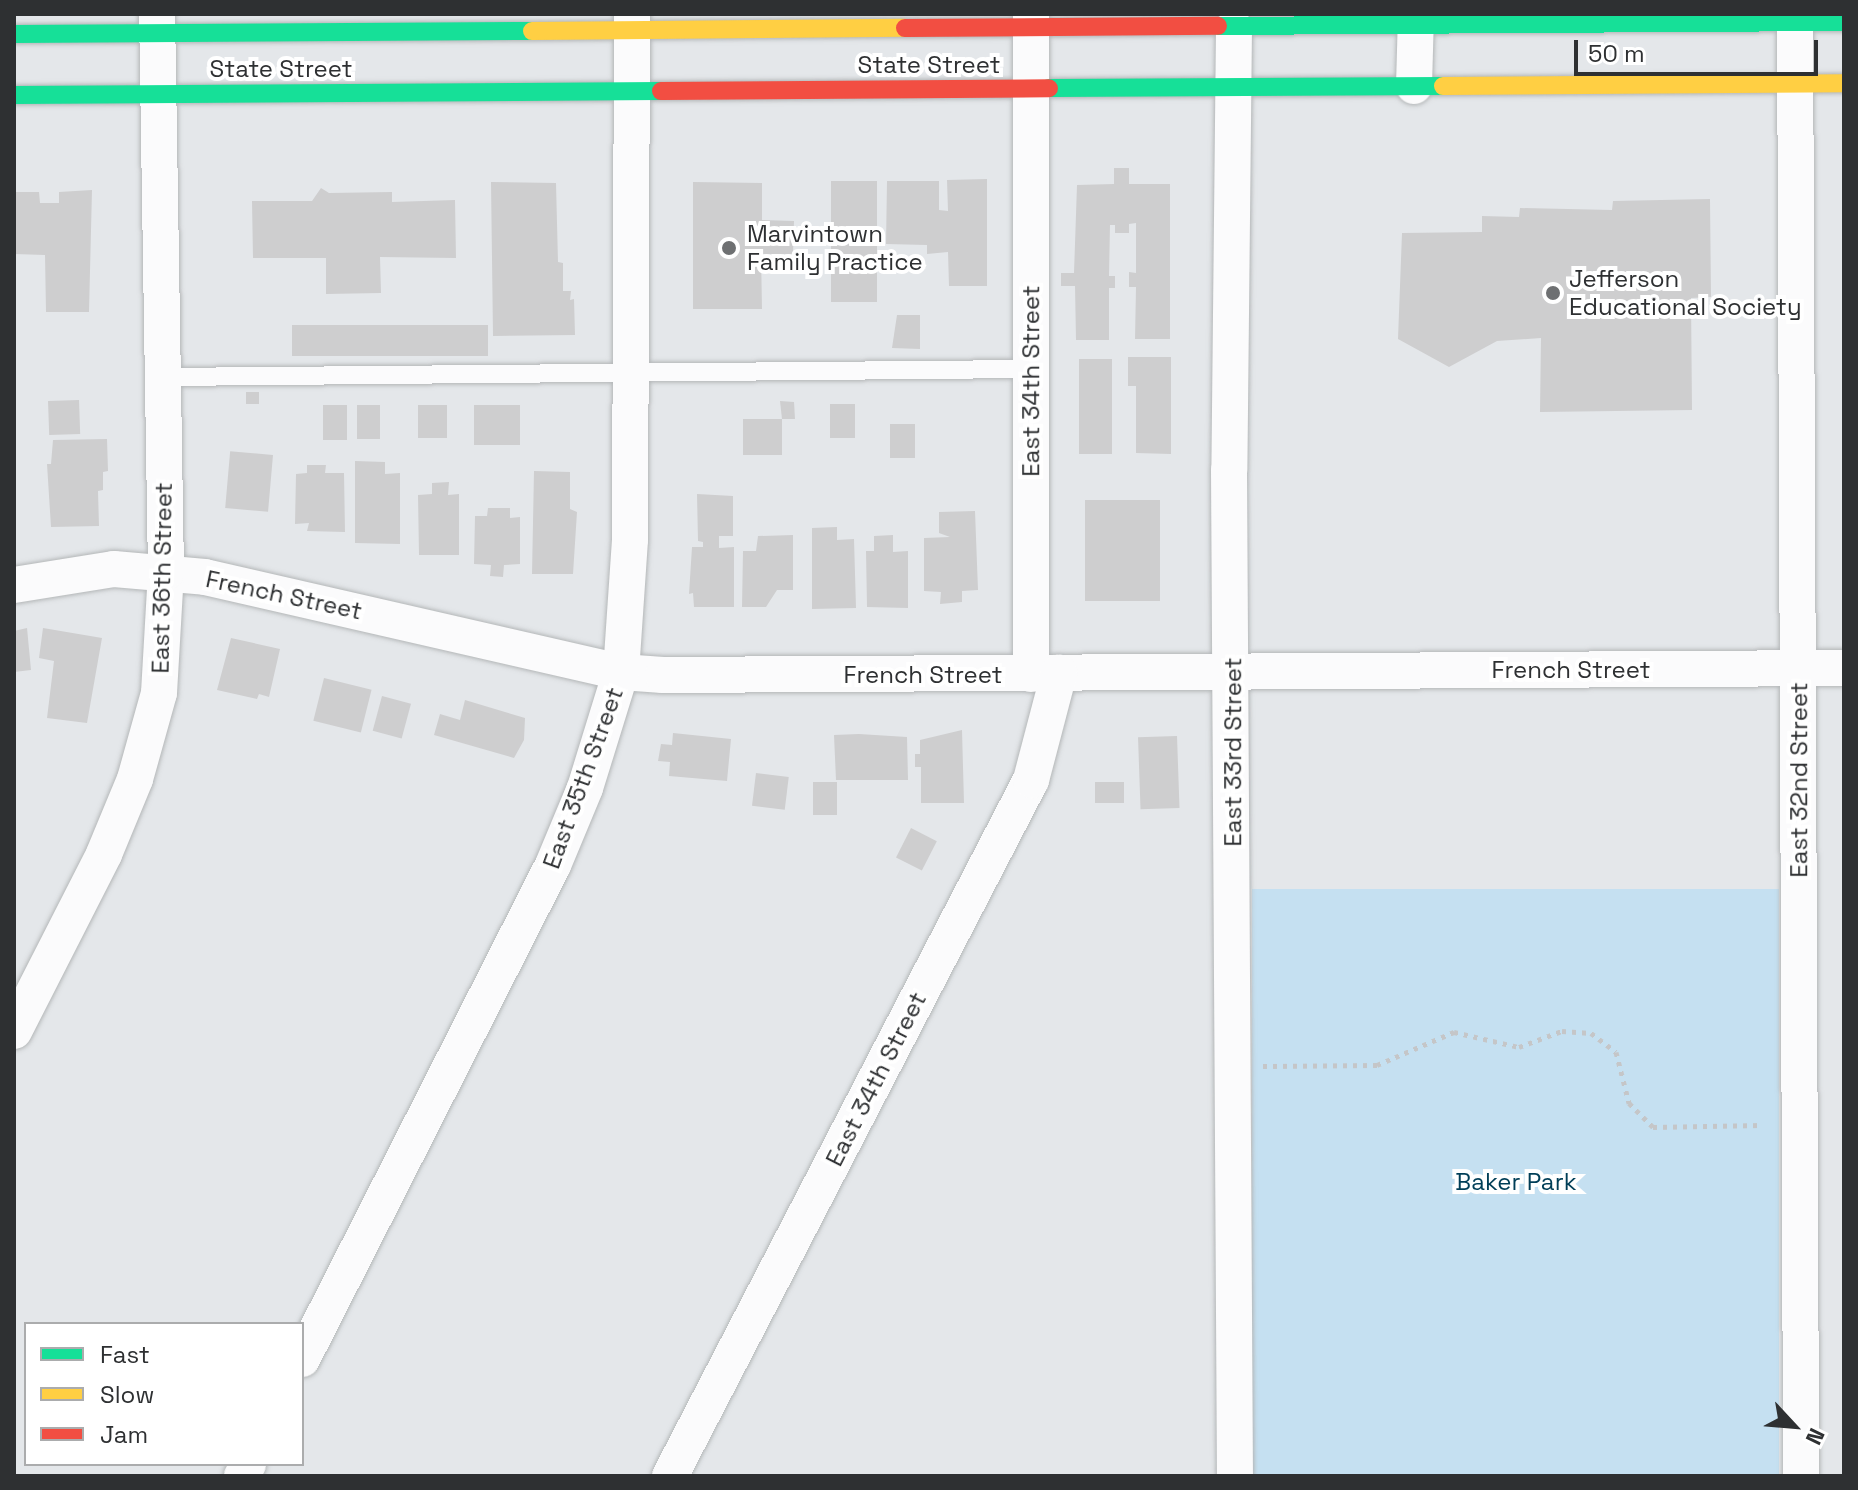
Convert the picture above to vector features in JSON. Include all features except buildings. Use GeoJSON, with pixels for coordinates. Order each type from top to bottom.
{"type":"FeatureCollection","features":[{"type":"Feature","properties":{"kind":"street","name":"State Street"},"geometry":{"type":"LineString","coordinates":[[14,34],[157,23],[1030,21],[1234,27],[1416,20],[1795,18],[1844,22]]}},
{"type":"Feature","properties":{"kind":"street","name":"East 32nd Street"},"geometry":{"type":"LineString","coordinates":[[1795,18],[1801,1476]]}},
{"type":"Feature","properties":{"kind":"street"},"geometry":{"type":"LineString","coordinates":[[1414,86],[1416,20]]}},
{"type":"Feature","properties":{"kind":"street","name":"East 34th Street"},"geometry":{"type":"LineString","coordinates":[[670,1476],[1026,790],[1045,674],[1030,369],[1030,21]]}},
{"type":"Feature","properties":{"kind":"street","name":"East 35th Street"},"geometry":{"type":"LineString","coordinates":[[304,1355],[553,865],[585,788],[621,672],[630,539],[633,373],[632,22]]}},
{"type":"Feature","properties":{"kind":"street","name":"East 36th Street"},"geometry":{"type":"LineString","coordinates":[[14,1031],[87,890],[135,779],[159,693],[166,572],[157,23]]}},
{"type":"Feature","properties":{"kind":"street","name":"East 33rd Street"},"geometry":{"type":"LineString","coordinates":[[1234,27],[1235,1476]]}},
{"type":"Feature","properties":{"kind":"street","name":"State Street"},"geometry":{"type":"LineString","coordinates":[[14,95],[1844,83]]}},
{"type":"Feature","properties":{"kind":"street","name":"French Street"},"geometry":{"type":"LineString","coordinates":[[14,585],[114,569],[166,572],[304,597],[621,672],[1045,674],[1844,668]]}},
{"type":"Feature","properties":{"kind":"lane"},"geometry":{"type":"LineString","coordinates":[[163,377],[1030,369]]}},
{"type":"Feature","properties":{"kind":"path"},"geometry":{"type":"LineString","coordinates":[[1261,1066],[1377,1065],[1454,1032],[1519,1047],[1562,1031],[1591,1033],[1616,1052],[1629,1103],[1653,1127],[1762,1125]]}},
{"type":"Feature","properties":{"kind":"green space","name":"Baker Park"},"geometry":{"type":"Polygon","coordinates":[[[1252,889],[1779,889],[1779,1476],[1252,1476],[1252,889]]]}},
{"type":"Feature","properties":{"kind":"traffic: fast"},"geometry":{"type":"LineString","coordinates":[[1218,26],[1844,22]]}},
{"type":"Feature","properties":{"kind":"traffic: fast"},"geometry":{"type":"LineString","coordinates":[[14,34],[532,31]]}},
{"type":"Feature","properties":{"kind":"traffic: fast"},"geometry":{"type":"LineString","coordinates":[[1049,88],[1443,86]]}},
{"type":"Feature","properties":{"kind":"traffic: fast"},"geometry":{"type":"LineString","coordinates":[[14,95],[661,91]]}},
{"type":"Feature","properties":{"kind":"traffic: slow"},"geometry":{"type":"LineString","coordinates":[[532,31],[905,28]]}},
{"type":"Feature","properties":{"kind":"traffic: slow"},"geometry":{"type":"LineString","coordinates":[[1443,86],[1844,83]]}},
{"type":"Feature","properties":{"kind":"traffic: jam"},"geometry":{"type":"LineString","coordinates":[[905,28],[1218,26]]}},
{"type":"Feature","properties":{"kind":"traffic: jam"},"geometry":{"type":"LineString","coordinates":[[661,91],[1049,88]]}},
{"type":"Feature","properties":{"kind":"place","name":"Marvintown Family Practice"},"geometry":{"type":"Point","coordinates":[729,248]}},
{"type":"Feature","properties":{"kind":"place","name":"Jefferson Educational Society"},"geometry":{"type":"Point","coordinates":[1553,293]}}]}
